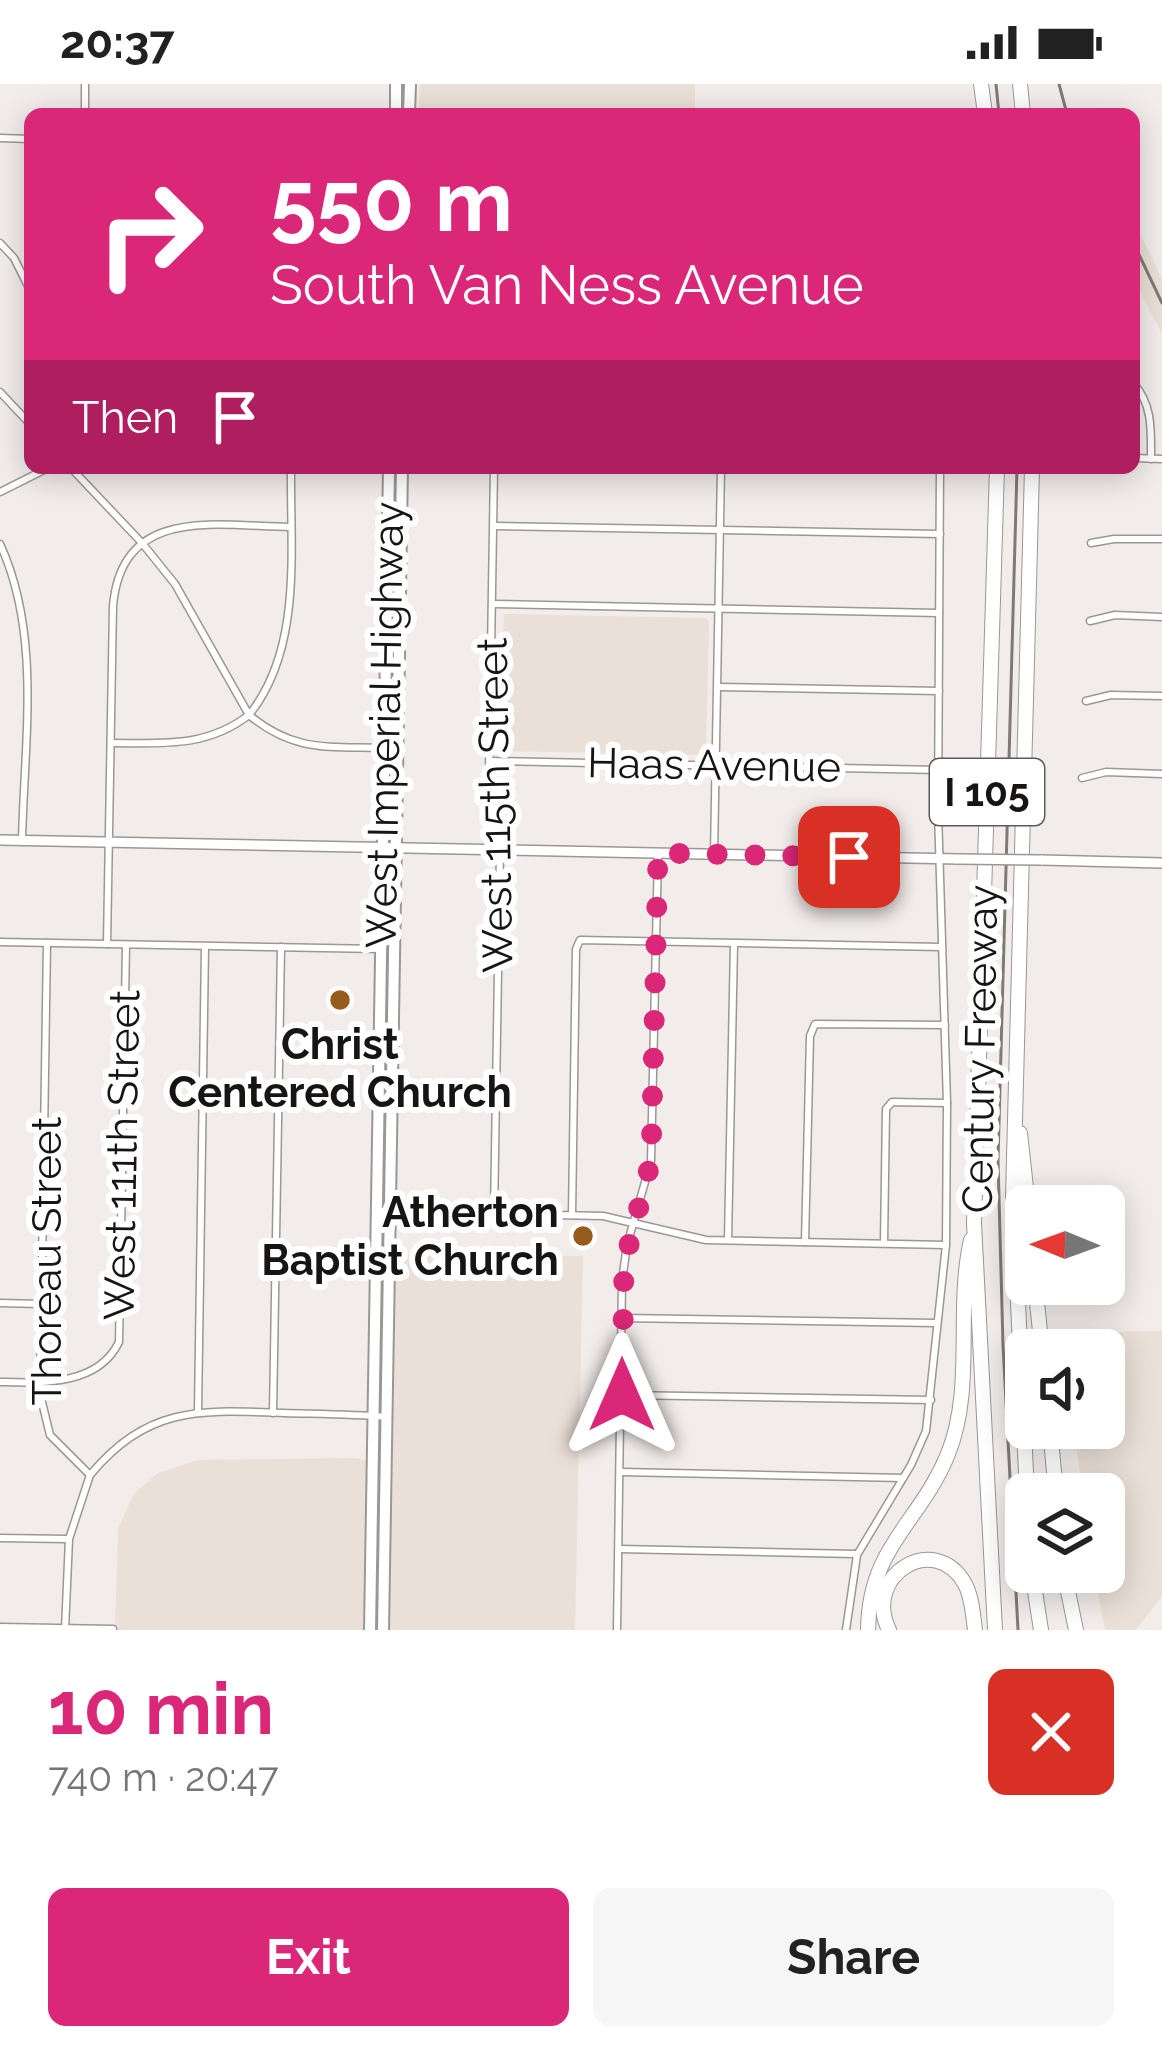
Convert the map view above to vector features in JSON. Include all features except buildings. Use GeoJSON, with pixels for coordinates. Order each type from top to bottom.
{"type":"FeatureCollection","features":[{"type":"Feature","properties":{"kind":"highway","name":"Century Freeway"},"geometry":{"type":"LineString","coordinates":[[995,1626],[974,1223],[997,474]]}},
{"type":"Feature","properties":{"kind":"highway","name":"Century Freeway"},"geometry":{"type":"LineString","coordinates":[[1026,1473],[1014,1268],[1013,1062],[1032,474]]}},
{"type":"Feature","properties":{"kind":"highway"},"geometry":{"type":"LineString","coordinates":[[1013,1062],[1026,1185]]}},
{"type":"Feature","properties":{"kind":"highway"},"geometry":{"type":"LineString","coordinates":[[868,1630],[868,1603],[876,1572],[933,1483],[955,1432],[962,1394],[966,1260],[974,1223]]}},
{"type":"Feature","properties":{"kind":"highway"},"geometry":{"type":"LineString","coordinates":[[889,1630],[883,1607],[888,1583],[902,1567],[924,1560],[938,1561],[958,1573],[968,1588],[974,1626]]}},
{"type":"Feature","properties":{"kind":"highway"},"geometry":{"type":"LineString","coordinates":[[1033,1593],[1037,1626]]}},
{"type":"Feature","properties":{"kind":"highway"},"geometry":{"type":"LineString","coordinates":[[1068,1593],[1076,1630]]}},
{"type":"Feature","properties":{"kind":"main road","name":"West Imperial Highway"},"geometry":{"type":"LineString","coordinates":[[389,474],[385,748],[389,848]]}},
{"type":"Feature","properties":{"kind":"main road","name":"West Imperial Highway"},"geometry":{"type":"LineString","coordinates":[[383,1630],[383,1211],[402,474]]}},
{"type":"Feature","properties":{"kind":"main road"},"geometry":{"type":"LineString","coordinates":[[0,840],[1162,863]]}},
{"type":"Feature","properties":{"kind":"main road","name":"West Imperial Highway"},"geometry":{"type":"LineString","coordinates":[[370,1630],[380,1417]]}},
{"type":"Feature","properties":{"kind":"street"},"geometry":{"type":"LineString","coordinates":[[0,243],[24,278]]}},
{"type":"Feature","properties":{"kind":"street"},"geometry":{"type":"LineString","coordinates":[[1140,390],[1151,418],[1151,459]]}},
{"type":"Feature","properties":{"kind":"street"},"geometry":{"type":"LineString","coordinates":[[0,392],[24,418]]}},
{"type":"Feature","properties":{"kind":"street"},"geometry":{"type":"LineString","coordinates":[[1140,458],[1162,459]]}},
{"type":"Feature","properties":{"kind":"street"},"geometry":{"type":"LineString","coordinates":[[0,492],[36,474]]}},
{"type":"Feature","properties":{"kind":"street"},"geometry":{"type":"LineString","coordinates":[[77,474],[175,584],[249,715],[275,735],[300,745],[385,748]]}},
{"type":"Feature","properties":{"kind":"street"},"geometry":{"type":"LineString","coordinates":[[111,742],[192,742],[220,734],[249,715],[272,680],[285,635],[291,474]]}},
{"type":"Feature","properties":{"kind":"street","name":"West 115th Street"},"geometry":{"type":"LineString","coordinates":[[494,474],[490,783],[500,821],[494,1214]]}},
{"type":"Feature","properties":{"kind":"street"},"geometry":{"type":"LineString","coordinates":[[714,854],[721,474]]}},
{"type":"Feature","properties":{"kind":"street"},"geometry":{"type":"LineString","coordinates":[[846,1630],[857,1555],[920,1449],[932,1400],[946,1245],[938,770],[940,474]]}},
{"type":"Feature","properties":{"kind":"street"},"geometry":{"type":"LineString","coordinates":[[142,543],[182,526],[290,527]]}},
{"type":"Feature","properties":{"kind":"street"},"geometry":{"type":"LineString","coordinates":[[494,526],[940,534]]}},
{"type":"Feature","properties":{"kind":"street"},"geometry":{"type":"LineString","coordinates":[[1091,543],[1162,539]]}},
{"type":"Feature","properties":{"kind":"street","name":"West 111th Street"},"geometry":{"type":"LineString","coordinates":[[107,944],[115,585],[129,554],[142,543]]}},
{"type":"Feature","properties":{"kind":"street"},"geometry":{"type":"LineString","coordinates":[[0,544],[21,603],[26,644],[22,841]]}},
{"type":"Feature","properties":{"kind":"street"},"geometry":{"type":"LineString","coordinates":[[493,604],[939,613]]}},
{"type":"Feature","properties":{"kind":"street"},"geometry":{"type":"LineString","coordinates":[[1090,621],[1115,615],[1162,617]]}},
{"type":"Feature","properties":{"kind":"street"},"geometry":{"type":"LineString","coordinates":[[718,687],[939,691]]}},
{"type":"Feature","properties":{"kind":"street"},"geometry":{"type":"LineString","coordinates":[[1086,701],[1111,695],[1162,696]]}},
{"type":"Feature","properties":{"kind":"street","name":"Haas Avenue"},"geometry":{"type":"LineString","coordinates":[[490,761],[938,770]]}},
{"type":"Feature","properties":{"kind":"street"},"geometry":{"type":"LineString","coordinates":[[1082,778],[1106,772],[1162,774]]}},
{"type":"Feature","properties":{"kind":"street"},"geometry":{"type":"LineString","coordinates":[[617,1630],[624,1264],[651,1161],[658,853]]}},
{"type":"Feature","properties":{"kind":"street"},"geometry":{"type":"LineString","coordinates":[[572,1215],[576,949],[580,940],[941,946]]}},
{"type":"Feature","properties":{"kind":"street"},"geometry":{"type":"LineString","coordinates":[[0,942],[388,950]]}},
{"type":"Feature","properties":{"kind":"street","name":"Thoreau Street"},"geometry":{"type":"LineString","coordinates":[[47,943],[42,1415],[50,1435],[90,1475]]}},
{"type":"Feature","properties":{"kind":"street"},"geometry":{"type":"LineString","coordinates":[[728,1241],[734,944]]}},
{"type":"Feature","properties":{"kind":"street","name":"West 111th Street"},"geometry":{"type":"LineString","coordinates":[[40,1383],[71,1379],[111,1355],[119,1342],[126,945]]}},
{"type":"Feature","properties":{"kind":"street"},"geometry":{"type":"LineString","coordinates":[[198,1411],[205,947]]}},
{"type":"Feature","properties":{"kind":"street"},"geometry":{"type":"LineString","coordinates":[[273,1412],[280,947]]}},
{"type":"Feature","properties":{"kind":"street"},"geometry":{"type":"LineString","coordinates":[[805,1242],[814,1024],[945,1025]]}},
{"type":"Feature","properties":{"kind":"street"},"geometry":{"type":"LineString","coordinates":[[884,1243],[889,1105],[947,1103]]}},
{"type":"Feature","properties":{"kind":"street"},"geometry":{"type":"LineString","coordinates":[[383,1211],[615,1217],[690,1239],[946,1245]]}},
{"type":"Feature","properties":{"kind":"street"},"geometry":{"type":"LineString","coordinates":[[0,1303],[41,1304]]}},
{"type":"Feature","properties":{"kind":"street"},"geometry":{"type":"LineString","coordinates":[[622,1318],[936,1323]]}},
{"type":"Feature","properties":{"kind":"street"},"geometry":{"type":"LineString","coordinates":[[0,1382],[40,1383]]}},
{"type":"Feature","properties":{"kind":"street"},"geometry":{"type":"LineString","coordinates":[[622,1395],[932,1400]]}},
{"type":"Feature","properties":{"kind":"street"},"geometry":{"type":"LineString","coordinates":[[66,1629],[69,1539],[90,1475],[120,1444],[157,1423],[198,1411],[380,1417]]}},
{"type":"Feature","properties":{"kind":"street"},"geometry":{"type":"LineString","coordinates":[[620,1472],[903,1478]]}},
{"type":"Feature","properties":{"kind":"street"},"geometry":{"type":"LineString","coordinates":[[0,1538],[69,1539]]}},
{"type":"Feature","properties":{"kind":"street"},"geometry":{"type":"LineString","coordinates":[[619,1550],[857,1555]]}},
{"type":"Feature","properties":{"kind":"street"},"geometry":{"type":"LineString","coordinates":[[0,1627],[112,1629]]}},
{"type":"Feature","properties":{"kind":"shaded area"},"geometry":{"type":"Polygon","coordinates":[[[420,84],[695,84],[695,108],[419,108],[420,84]]]}},
{"type":"Feature","properties":{"kind":"shaded area"},"geometry":{"type":"Polygon","coordinates":[[[1140,233],[1162,279],[1162,334],[1140,291],[1140,233]]]}},
{"type":"Feature","properties":{"kind":"shaded area"},"geometry":{"type":"Polygon","coordinates":[[[504,614],[706,618],[706,755],[500,751],[504,614]]]}},
{"type":"Feature","properties":{"kind":"shaded area"},"geometry":{"type":"Polygon","coordinates":[[[390,1254],[583,1256],[575,1630],[385,1630],[390,1254]]]}},
{"type":"Feature","properties":{"kind":"shaded area"},"geometry":{"type":"Polygon","coordinates":[[[1162,1331],[1162,1596],[1136,1630],[1105,1630],[1098,1593],[1125,1593],[1125,1473],[1080,1473],[1077,1449],[1125,1449],[1125,1332],[1162,1331]]]}},
{"type":"Feature","properties":{"kind":"shaded area"},"geometry":{"type":"Polygon","coordinates":[[[199,1460],[369,1461],[368,1630],[115,1630],[118,1528],[134,1494],[158,1473],[199,1460]]]}},
{"type":"Feature","properties":{"kind":"tram line"},"geometry":{"type":"LineString","coordinates":[[996,84],[998,108]]}},
{"type":"Feature","properties":{"kind":"tram line"},"geometry":{"type":"LineString","coordinates":[[1017,474],[998,1160],[1018,1630]]}},
{"type":"Feature","properties":{"kind":"railway"},"geometry":{"type":"LineString","coordinates":[[1059,84],[1065,108]]}},
{"type":"Feature","properties":{"kind":"railway"},"geometry":{"type":"LineString","coordinates":[[1140,257],[1162,303]]}},
{"type":"Feature","properties":{"kind":"place","name":"Christ Centered Church"},"geometry":{"type":"Point","coordinates":[340,1000]}},
{"type":"Feature","properties":{"kind":"place","name":"Atherton Baptist Church"},"geometry":{"type":"Point","coordinates":[583,1236]}},
{"type":"Feature","properties":{"kind":"route"},"geometry":{"type":"LineString","coordinates":[[622,1395],[624,1264],[651,1161],[658,853],[849,857]]}}]}
